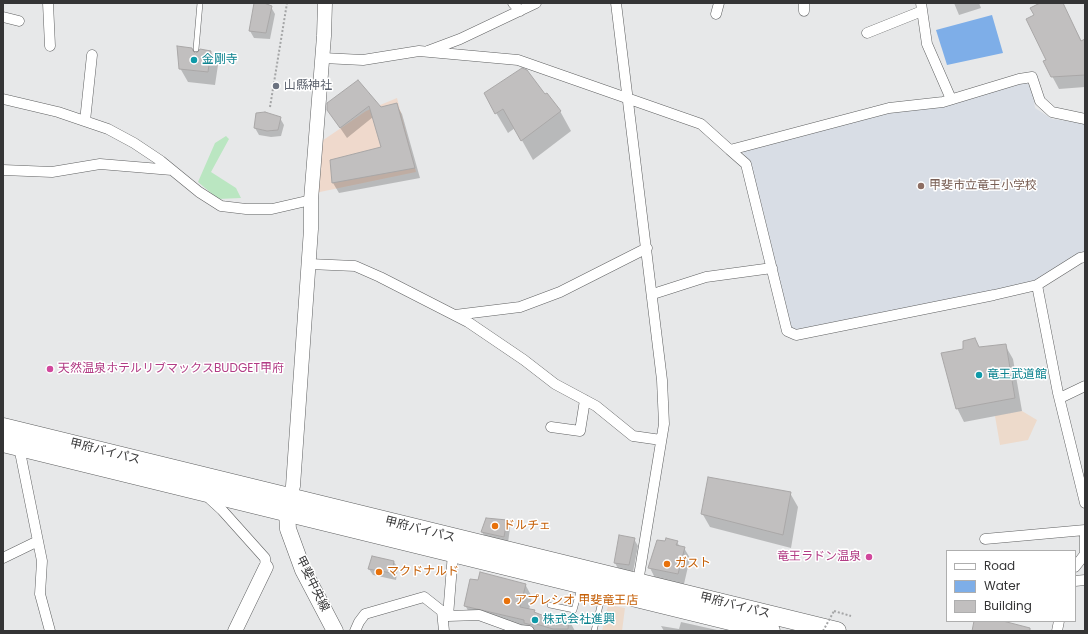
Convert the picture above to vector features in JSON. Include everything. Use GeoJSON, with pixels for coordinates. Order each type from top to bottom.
{"type":"FeatureCollection","features":[{"type":"Feature","properties":{"kind":"highway","name":"甲府バイパス"},"geometry":{"type":"LineString","coordinates":[[7,433],[289,506],[453,553],[771,631]]}},
{"type":"Feature","properties":{"kind":"highway","name":"甲府バイパス"},"geometry":{"type":"LineString","coordinates":[[7,433],[209,493],[289,506],[638,582],[838,631]]}},
{"type":"Feature","properties":{"kind":"main road","name":"甲斐中央線"},"geometry":{"type":"LineString","coordinates":[[289,506],[288,529],[303,570],[335,631]]}},
{"type":"Feature","properties":{"kind":"street"},"geometry":{"type":"LineString","coordinates":[[48,3],[50,46]]}},
{"type":"Feature","properties":{"kind":"street"},"geometry":{"type":"LineString","coordinates":[[289,506],[293,486],[309,264],[311,200],[323,58],[325,3]]}},
{"type":"Feature","properties":{"kind":"street"},"geometry":{"type":"LineString","coordinates":[[426,52],[460,38],[516,7],[536,3]]}},
{"type":"Feature","properties":{"kind":"street"},"geometry":{"type":"LineString","coordinates":[[616,3],[647,248],[662,380],[664,424],[638,582]]}},
{"type":"Feature","properties":{"kind":"street"},"geometry":{"type":"LineString","coordinates":[[716,14],[719,3]]}},
{"type":"Feature","properties":{"kind":"street"},"geometry":{"type":"LineString","coordinates":[[867,33],[922,7],[927,44],[951,99]]}},
{"type":"Feature","properties":{"kind":"street"},"geometry":{"type":"LineString","coordinates":[[3,17],[19,20]]}},
{"type":"Feature","properties":{"kind":"street"},"geometry":{"type":"LineString","coordinates":[[323,58],[363,60],[419,51],[518,60],[701,124],[746,164],[787,331],[796,335],[1037,285],[1080,258],[1085,257]]}},
{"type":"Feature","properties":{"kind":"street"},"geometry":{"type":"LineString","coordinates":[[85,121],[92,55]]}},
{"type":"Feature","properties":{"kind":"street"},"geometry":{"type":"LineString","coordinates":[[730,150],[889,108],[943,102],[1020,79],[1032,77],[1040,101],[1052,112],[1085,119]]}},
{"type":"Feature","properties":{"kind":"street"},"geometry":{"type":"LineString","coordinates":[[3,98],[58,112],[108,129],[134,143],[172,170],[199,192],[221,206],[246,209],[272,209],[311,200]]}},
{"type":"Feature","properties":{"kind":"street"},"geometry":{"type":"LineString","coordinates":[[3,170],[52,172],[100,164],[172,170]]}},
{"type":"Feature","properties":{"kind":"street"},"geometry":{"type":"LineString","coordinates":[[455,315],[520,307],[560,292],[647,248]]}},
{"type":"Feature","properties":{"kind":"street"},"geometry":{"type":"LineString","coordinates":[[309,264],[355,266],[380,277],[468,322],[555,384],[596,406],[633,436],[661,440]]}},
{"type":"Feature","properties":{"kind":"street"},"geometry":{"type":"LineString","coordinates":[[652,294],[706,276],[772,268]]}},
{"type":"Feature","properties":{"kind":"street"},"geometry":{"type":"LineString","coordinates":[[1037,285],[1060,398],[1085,503]]}},
{"type":"Feature","properties":{"kind":"street"},"geometry":{"type":"LineString","coordinates":[[1060,398],[1085,386]]}},
{"type":"Feature","properties":{"kind":"street"},"geometry":{"type":"LineString","coordinates":[[551,427],[580,430],[585,400]]}},
{"type":"Feature","properties":{"kind":"street"},"geometry":{"type":"LineString","coordinates":[[7,433],[38,541],[42,561],[40,594],[50,631]]}},
{"type":"Feature","properties":{"kind":"street"},"geometry":{"type":"LineString","coordinates":[[209,493],[210,499],[265,558],[266,566],[235,631]]}},
{"type":"Feature","properties":{"kind":"street"},"geometry":{"type":"LineString","coordinates":[[985,539],[1085,531],[1085,554],[1076,566]]}},
{"type":"Feature","properties":{"kind":"street"},"geometry":{"type":"LineString","coordinates":[[3,558],[38,541]]}},
{"type":"Feature","properties":{"kind":"street"},"geometry":{"type":"LineString","coordinates":[[444,631],[453,553]]}},
{"type":"Feature","properties":{"kind":"street"},"geometry":{"type":"LineString","coordinates":[[355,631],[364,614],[424,597],[445,614],[479,615],[520,630],[529,631]]}},
{"type":"Feature","properties":{"kind":"lane"},"geometry":{"type":"LineString","coordinates":[[196,49],[200,3]]}},
{"type":"Feature","properties":{"kind":"lane"},"geometry":{"type":"LineString","coordinates":[[550,605],[574,610],[581,585]]}},
{"type":"Feature","properties":{"kind":"lane"},"geometry":{"type":"LineString","coordinates":[[594,631],[604,590]]}},
{"type":"Feature","properties":{"kind":"path"},"geometry":{"type":"LineString","coordinates":[[270,107],[287,3]]}},
{"type":"Feature","properties":{"kind":"path"},"geometry":{"type":"LineString","coordinates":[[823,631],[834,612],[851,616]]}},
{"type":"Feature","properties":{"kind":"shaded area","name":"甲斐市立竜王小学校"},"geometry":{"type":"Polygon","coordinates":[[[1025,82],[1032,87],[1035,108],[1052,119],[1085,123],[1085,255],[1039,282],[801,331],[791,330],[763,210],[750,163],[742,151],[894,112],[1025,82]]]}},
{"type":"Feature","properties":{"kind":"shaded area"},"geometry":{"type":"Polygon","coordinates":[[[397,98],[416,172],[315,193],[316,145],[366,111],[397,98]]]}},
{"type":"Feature","properties":{"kind":"shaded area"},"geometry":{"type":"Polygon","coordinates":[[[1022,411],[1037,420],[1028,440],[1000,445],[995,416],[1022,411]]]}},
{"type":"Feature","properties":{"kind":"shaded area"},"geometry":{"type":"Polygon","coordinates":[[[608,605],[625,608],[622,631],[602,631],[608,605]]]}},
{"type":"Feature","properties":{"kind":"green space"},"geometry":{"type":"Polygon","coordinates":[[[226,136],[229,139],[211,172],[236,188],[241,198],[218,199],[198,182],[215,143],[226,136]]]}},
{"type":"Feature","properties":{"kind":"water"},"geometry":{"type":"Polygon","coordinates":[[[992,15],[1003,53],[947,65],[936,30],[992,15]]]}},
{"type":"Feature","properties":{"kind":"building"},"geometry":{"type":"Polygon","coordinates":[[[254,3],[264,3],[272,6],[266,33],[249,31],[254,3]]]}},
{"type":"Feature","properties":{"kind":"building"},"geometry":{"type":"Polygon","coordinates":[[[1040,3],[1063,3],[1081,41],[1085,39],[1085,75],[1051,77],[1043,61],[1046,60],[1026,19],[1034,15],[1030,8],[1040,3]]]}},
{"type":"Feature","properties":{"kind":"building","name":"金剛寺"},"geometry":{"type":"Polygon","coordinates":[[[177,46],[192,48],[195,53],[200,49],[211,51],[208,72],[179,69],[177,46]]]}},
{"type":"Feature","properties":{"kind":"building"},"geometry":{"type":"Polygon","coordinates":[[[522,68],[527,70],[545,94],[547,93],[561,111],[521,141],[503,109],[495,114],[484,93],[522,68]]]}},
{"type":"Feature","properties":{"kind":"building"},"geometry":{"type":"Polygon","coordinates":[[[358,80],[381,107],[397,103],[415,168],[332,183],[330,160],[381,147],[369,106],[340,128],[327,110],[327,103],[358,80]]]}},
{"type":"Feature","properties":{"kind":"building"},"geometry":{"type":"Polygon","coordinates":[[[265,112],[281,117],[278,130],[267,131],[254,128],[256,113],[265,112]]]}},
{"type":"Feature","properties":{"kind":"building","name":"竜王武道館"},"geometry":{"type":"Polygon","coordinates":[[[975,338],[979,347],[1006,344],[1015,398],[956,409],[941,353],[963,349],[963,341],[975,338]]]}},
{"type":"Feature","properties":{"kind":"building"},"geometry":{"type":"Polygon","coordinates":[[[708,477],[791,492],[783,535],[701,514],[708,477]]]}},
{"type":"Feature","properties":{"kind":"building","name":"ドルチェ"},"geometry":{"type":"Polygon","coordinates":[[[486,518],[507,520],[504,537],[481,532],[486,518]]]}},
{"type":"Feature","properties":{"kind":"building"},"geometry":{"type":"Polygon","coordinates":[[[619,535],[635,538],[629,565],[614,563],[619,535]]]}},
{"type":"Feature","properties":{"kind":"building"},"geometry":{"type":"Polygon","coordinates":[[[666,538],[678,541],[676,545],[685,547],[678,574],[648,568],[657,540],[665,541],[666,538]]]}},
{"type":"Feature","properties":{"kind":"building"},"geometry":{"type":"Polygon","coordinates":[[[372,556],[394,561],[392,573],[368,569],[372,556]]]}},
{"type":"Feature","properties":{"kind":"building"},"geometry":{"type":"Polygon","coordinates":[[[480,572],[526,584],[520,607],[535,610],[534,612],[552,619],[569,617],[568,629],[553,629],[533,623],[532,625],[524,623],[524,620],[464,606],[470,579],[478,580],[480,572]]]}},
{"type":"Feature","properties":{"kind":"building"},"geometry":{"type":"Polygon","coordinates":[[[974,622],[1007,622],[1030,628],[1030,631],[972,631],[974,622]]]}},
{"type":"Feature","properties":{"kind":"place","name":"金剛寺"},"geometry":{"type":"Point","coordinates":[194,60]}},
{"type":"Feature","properties":{"kind":"place","name":"山縣神社"},"geometry":{"type":"Point","coordinates":[276,86]}},
{"type":"Feature","properties":{"kind":"place","name":"甲斐市立竜王小学校"},"geometry":{"type":"Point","coordinates":[921,186]}},
{"type":"Feature","properties":{"kind":"place","name":"天然温泉ホテルリブマックスBUDGET甲府"},"geometry":{"type":"Point","coordinates":[50,369]}},
{"type":"Feature","properties":{"kind":"place","name":"竜王武道館"},"geometry":{"type":"Point","coordinates":[979,375]}},
{"type":"Feature","properties":{"kind":"place","name":"ドルチェ"},"geometry":{"type":"Point","coordinates":[495,526]}},
{"type":"Feature","properties":{"kind":"place","name":"竜王ラドン温泉"},"geometry":{"type":"Point","coordinates":[869,557]}},
{"type":"Feature","properties":{"kind":"place","name":"ガスト"},"geometry":{"type":"Point","coordinates":[667,564]}},
{"type":"Feature","properties":{"kind":"place","name":"マクドナルド"},"geometry":{"type":"Point","coordinates":[379,572]}},
{"type":"Feature","properties":{"kind":"place","name":"アプレシオ 甲斐竜王店"},"geometry":{"type":"Point","coordinates":[507,601]}},
{"type":"Feature","properties":{"kind":"place","name":"株式会社進興"},"geometry":{"type":"Point","coordinates":[535,620]}}]}
